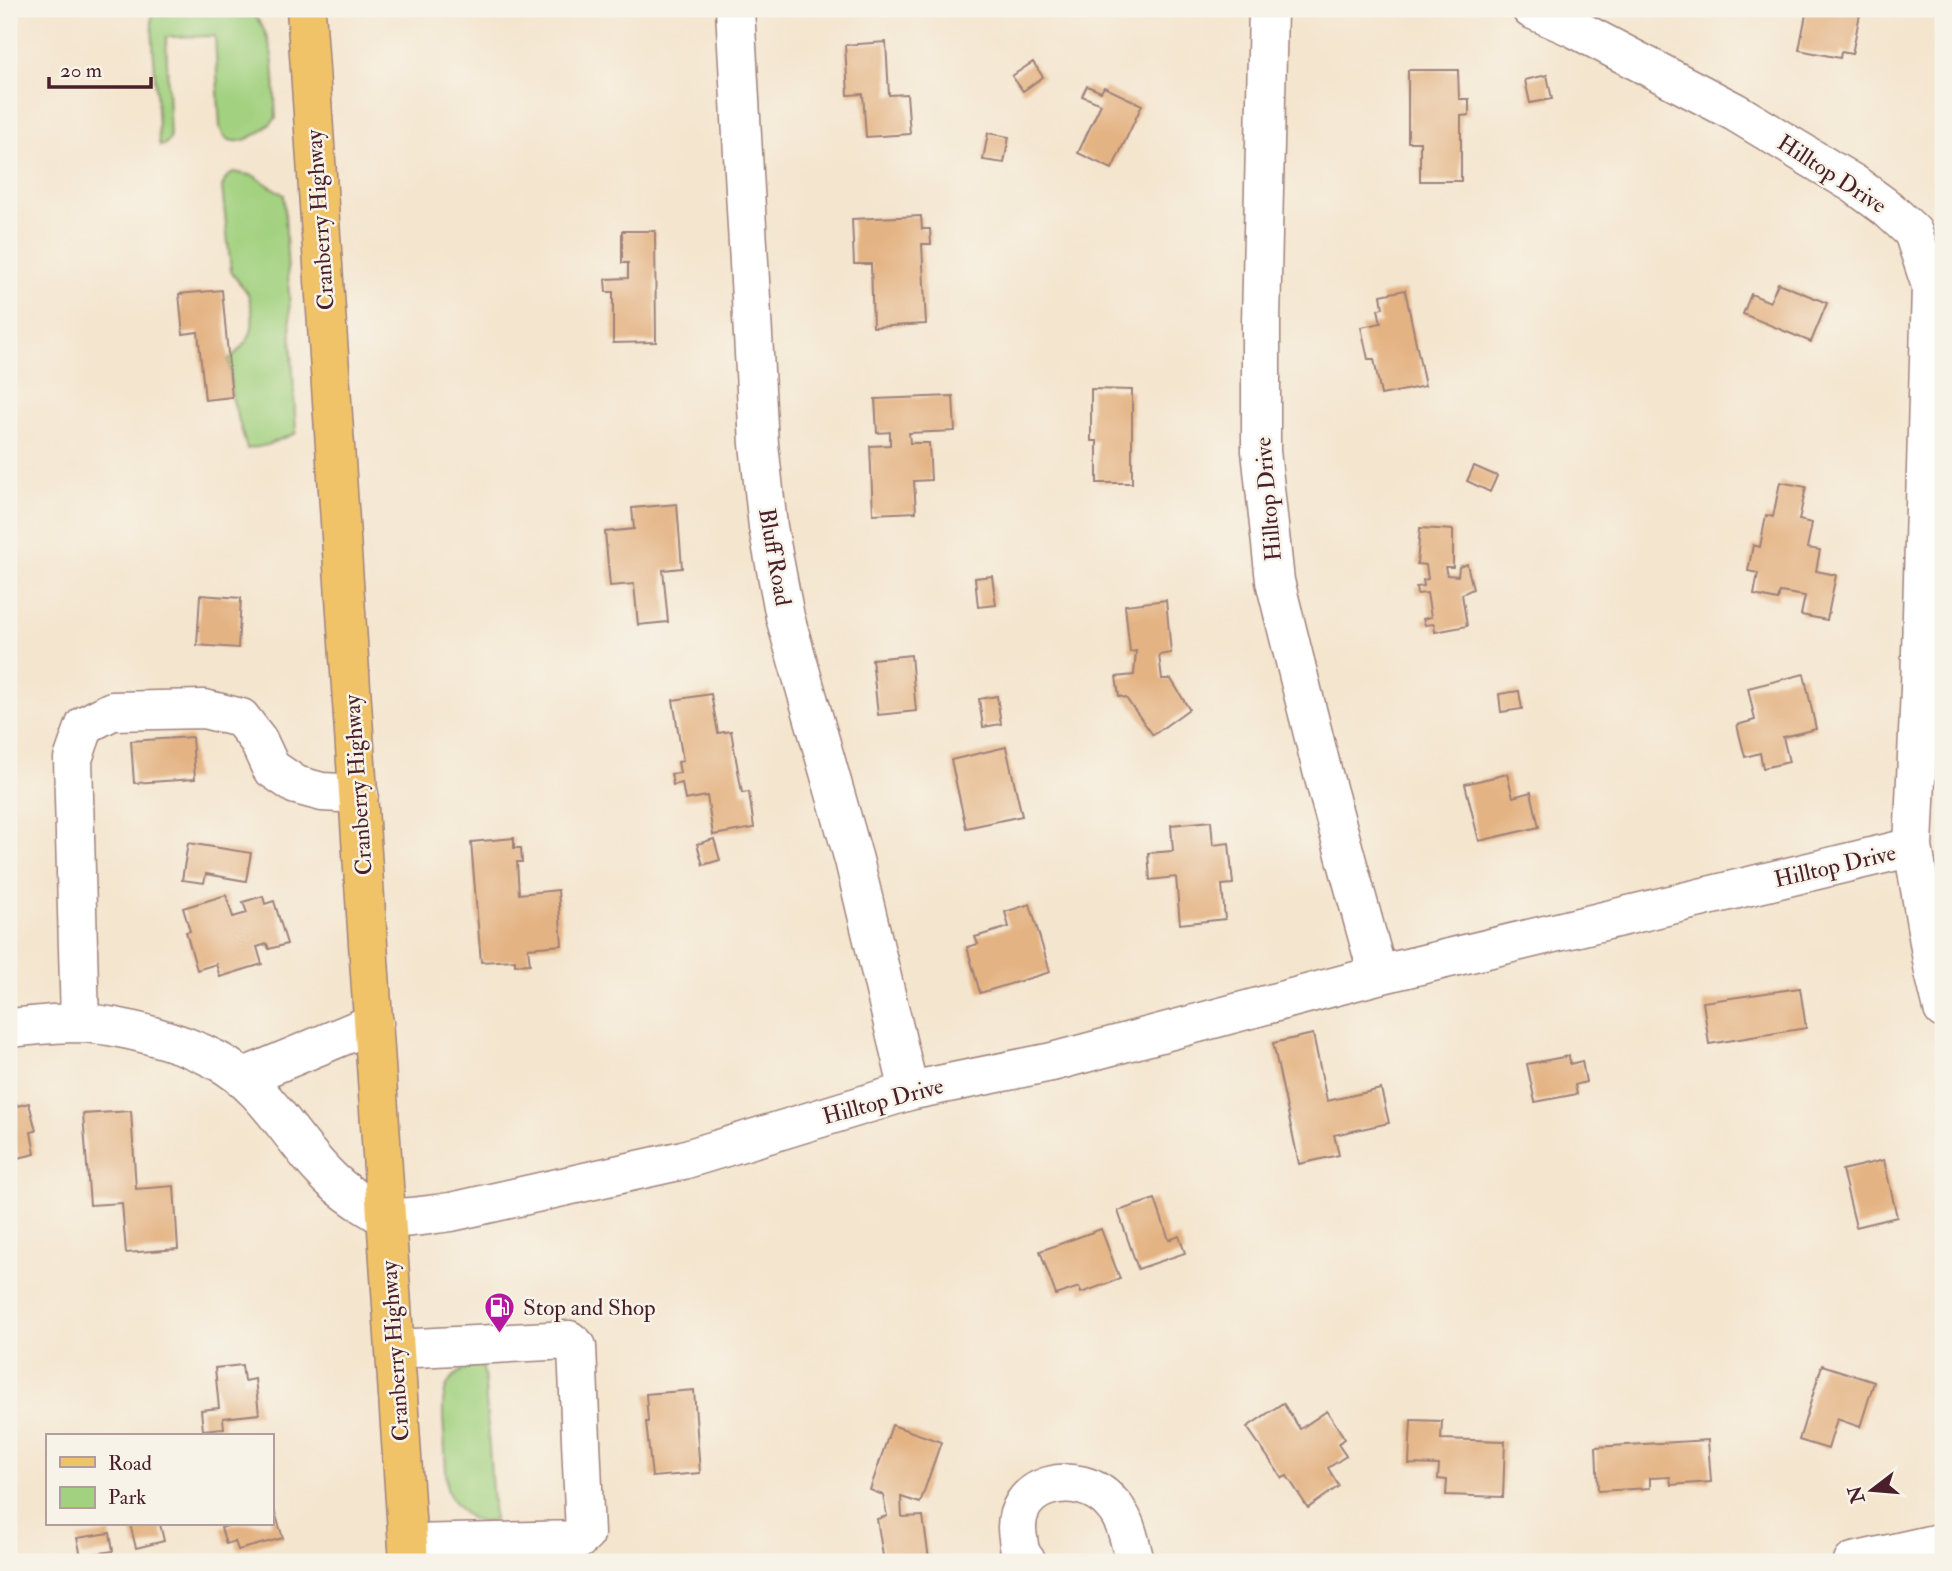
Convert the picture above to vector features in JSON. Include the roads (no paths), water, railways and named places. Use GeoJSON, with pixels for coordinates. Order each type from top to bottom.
{"type":"FeatureCollection","features":[{"type":"Feature","properties":{"kind":"main road","name":"Cranberry Highway"},"geometry":{"type":"LineString","coordinates":[[306,9],[408,1553]]}},
{"type":"Feature","properties":{"kind":"street","name":"Bluff Road"},"geometry":{"type":"LineString","coordinates":[[735,9],[757,419],[768,527],[785,617],[854,860],[909,1091]]}},
{"type":"Feature","properties":{"kind":"street","name":"Hilltop Drive"},"geometry":{"type":"LineString","coordinates":[[1268,9],[1261,309],[1261,451],[1275,581],[1323,774],[1378,975]]}},
{"type":"Feature","properties":{"kind":"street","name":"Hilltop Drive"},"geometry":{"type":"LineString","coordinates":[[386,1217],[450,1212],[683,1160],[909,1091],[1052,1062],[1378,975],[1913,847],[1932,694],[1931,286],[1913,232],[1854,184],[1735,112],[1574,28],[1531,9]]}},
{"type":"Feature","properties":{"kind":"street"},"geometry":{"type":"LineString","coordinates":[[80,1023],[73,759],[85,725],[112,711],[204,709],[241,718],[258,740],[271,768],[296,785],[322,792],[359,794]]}},
{"type":"Feature","properties":{"kind":"street"},"geometry":{"type":"LineString","coordinates":[[1913,847],[1934,972],[1943,1009]]}},
{"type":"Feature","properties":{"kind":"street"},"geometry":{"type":"LineString","coordinates":[[9,1028],[80,1023],[115,1028],[162,1039],[217,1060],[242,1078],[272,1107],[334,1182],[386,1217]]}},
{"type":"Feature","properties":{"kind":"street"},"geometry":{"type":"LineString","coordinates":[[242,1078],[374,1023]]}},
{"type":"Feature","properties":{"kind":"street"},"geometry":{"type":"LineString","coordinates":[[396,1349],[569,1340],[577,1348],[586,1534],[583,1538],[408,1553]]}},
{"type":"Feature","properties":{"kind":"street"},"geometry":{"type":"LineString","coordinates":[[1027,1562],[1021,1555],[1016,1529],[1018,1517],[1035,1491],[1064,1482],[1094,1488],[1111,1503],[1124,1523],[1135,1562]]}},
{"type":"Feature","properties":{"kind":"street"},"geometry":{"type":"LineString","coordinates":[[1853,1562],[1943,1542]]}},
{"type":"Feature","properties":{"kind":"place","name":"Stop and Shop"},"geometry":{"type":"Point","coordinates":[500,1334]}}]}
